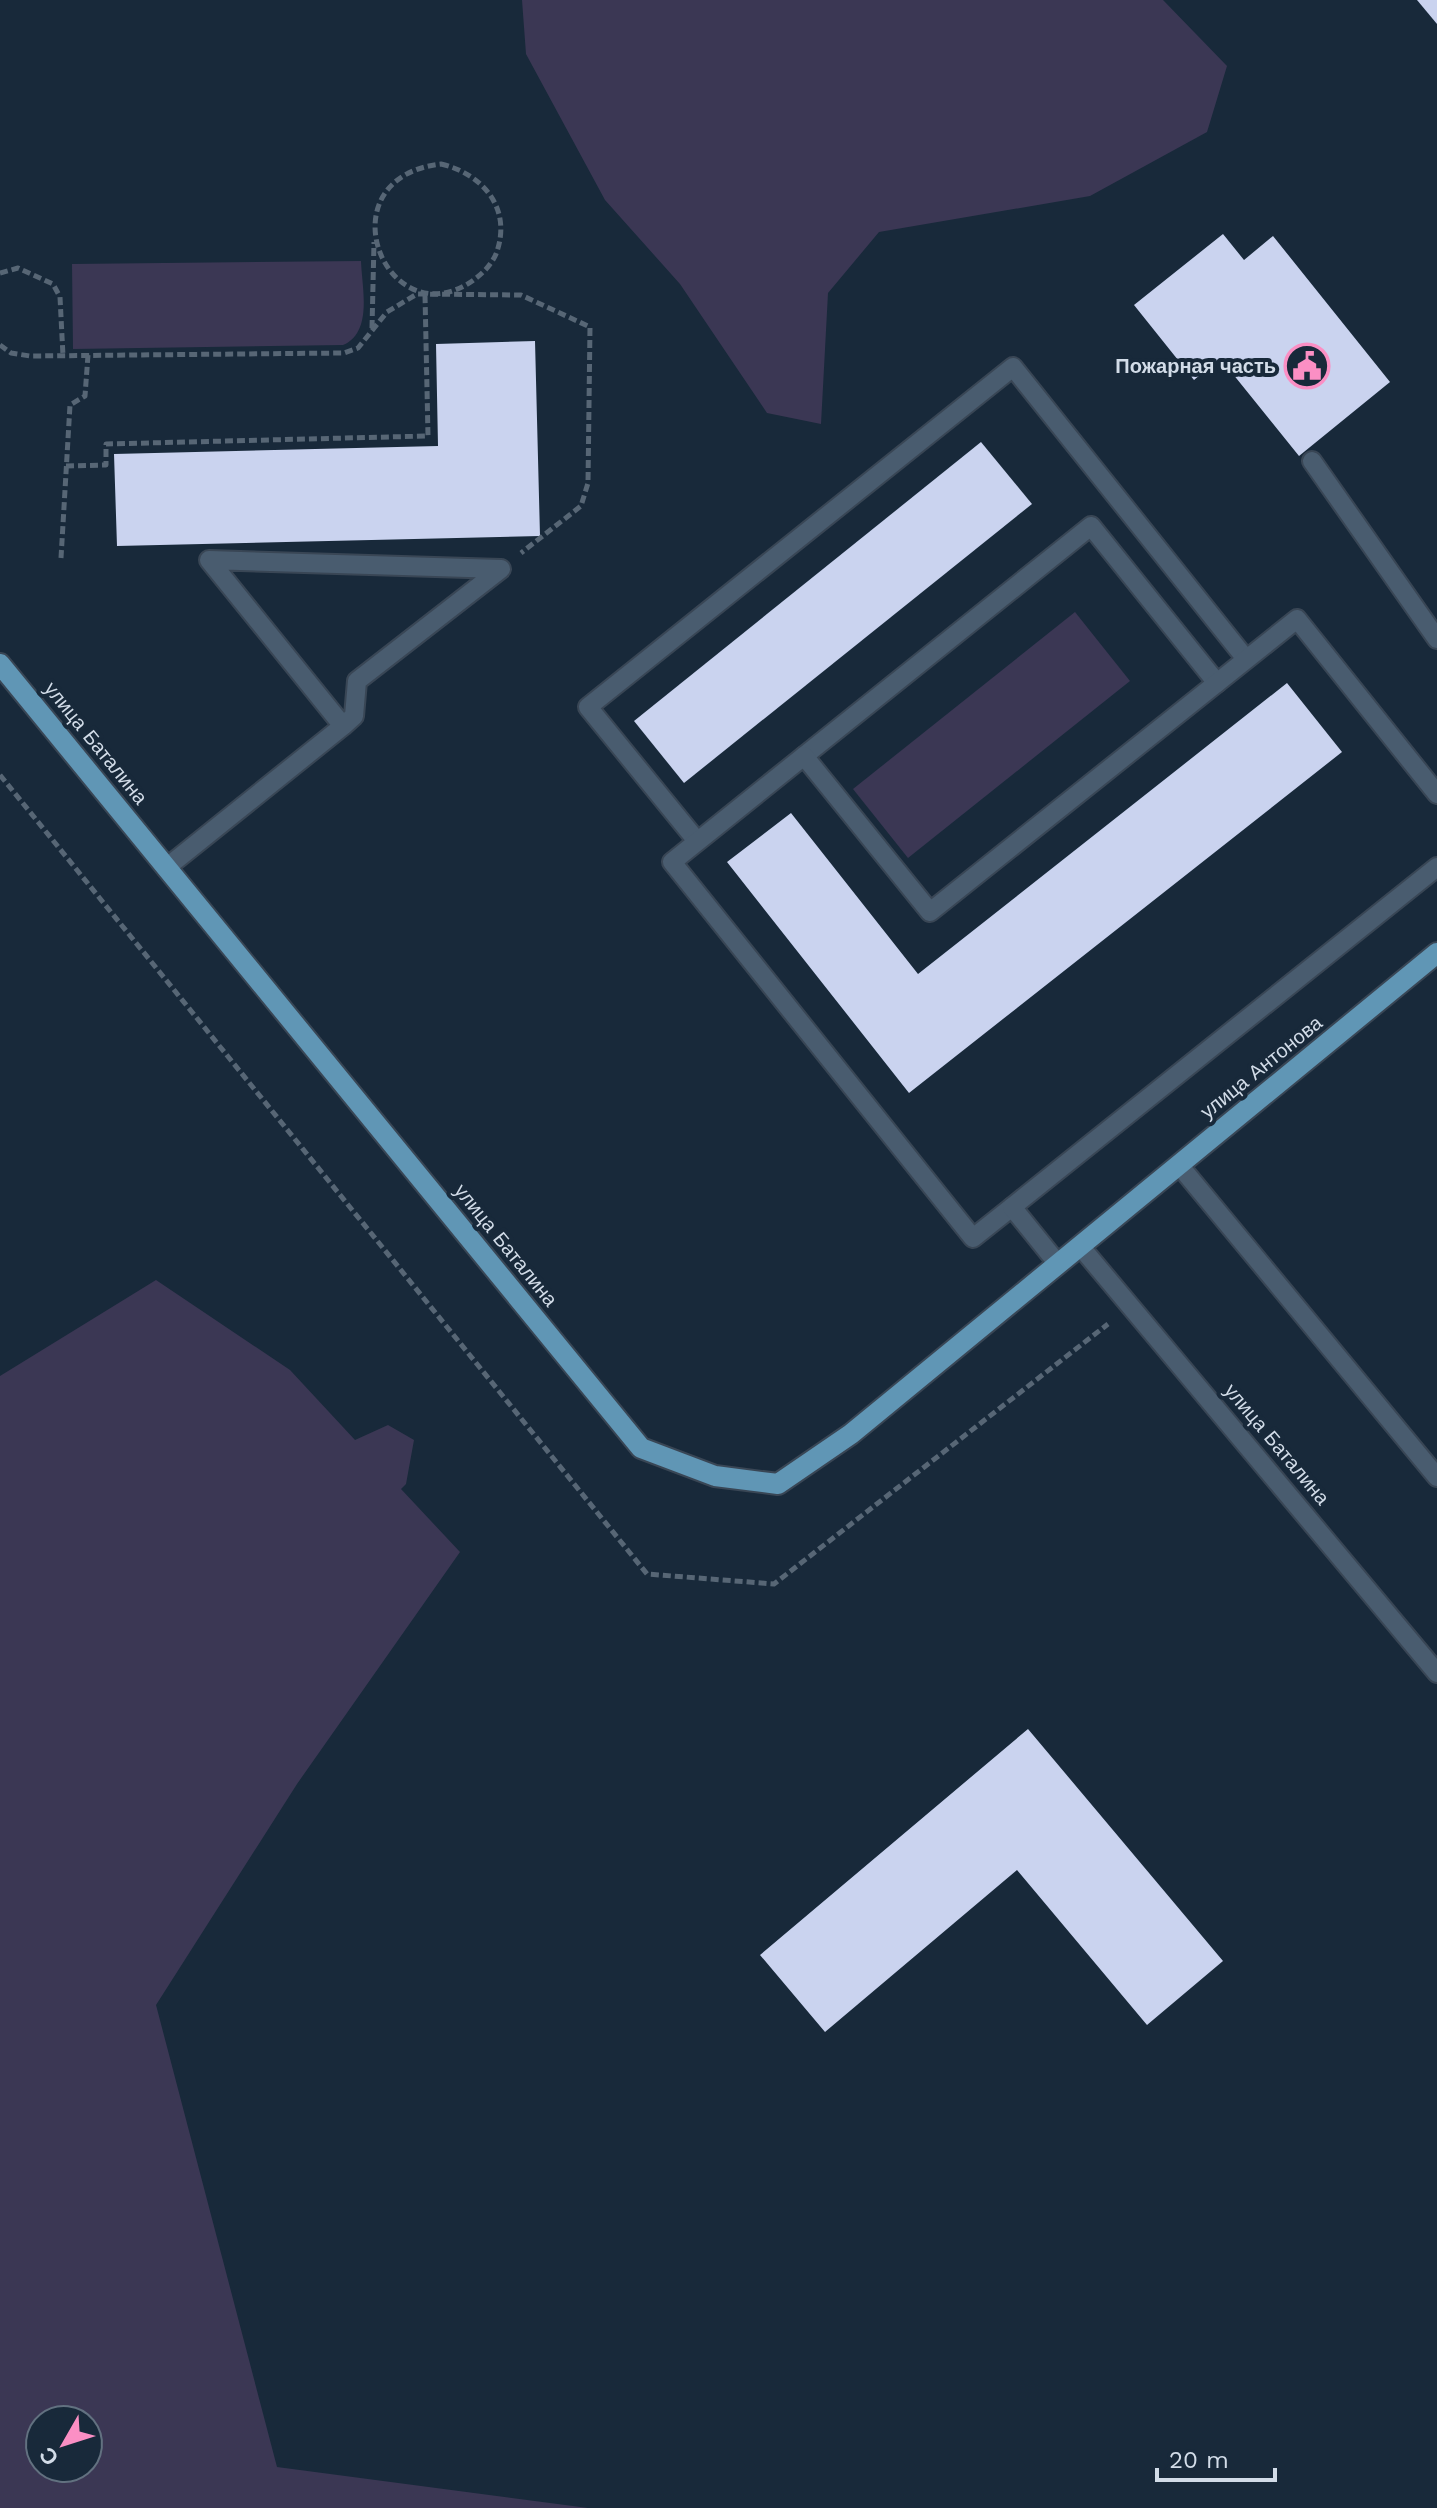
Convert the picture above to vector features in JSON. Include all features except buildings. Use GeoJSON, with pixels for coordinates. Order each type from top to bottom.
{"type":"FeatureCollection","features":[{"type":"Feature","properties":{"kind":"main road","name":"улица Баталина"},"geometry":{"type":"LineString","coordinates":[[0,664],[641,1448],[715,1476],[778,1484],[851,1434],[1114,1218]]}},
{"type":"Feature","properties":{"kind":"main road","name":"улица Антонова"},"geometry":{"type":"LineString","coordinates":[[1114,1218],[1437,953]]}},
{"type":"Feature","properties":{"kind":"lane"},"geometry":{"type":"LineString","coordinates":[[697,841],[588,707],[1013,367],[1246,659]]}},
{"type":"Feature","properties":{"kind":"lane"},"geometry":{"type":"LineString","coordinates":[[1312,461],[1437,639]]}},
{"type":"Feature","properties":{"kind":"lane"},"geometry":{"type":"LineString","coordinates":[[1217,683],[1091,526],[672,862],[973,1238],[1437,867]]}},
{"type":"Feature","properties":{"kind":"lane"},"geometry":{"type":"LineString","coordinates":[[343,726],[209,560],[501,569]]}},
{"type":"Feature","properties":{"kind":"lane"},"geometry":{"type":"LineString","coordinates":[[166,868],[354,716],[357,681],[501,569]]}},
{"type":"Feature","properties":{"kind":"lane"},"geometry":{"type":"LineString","coordinates":[[804,756],[930,912],[1297,619],[1437,794]]}},
{"type":"Feature","properties":{"kind":"lane"},"geometry":{"type":"LineString","coordinates":[[1179,1165],[1437,1477]]}},
{"type":"Feature","properties":{"kind":"lane"},"geometry":{"type":"LineString","coordinates":[[1012,1207],[1058,1264]]}},
{"type":"Feature","properties":{"kind":"lane","name":"улица Баталина"},"geometry":{"type":"LineString","coordinates":[[1080,1246],[1437,1673]]}},
{"type":"Feature","properties":{"kind":"path"},"geometry":{"type":"LineString","coordinates":[[372,329],[376,209],[386,190],[401,175],[420,167],[441,164],[461,169],[479,180],[492,196],[500,216],[498,246],[482,274],[445,295]]}},
{"type":"Feature","properties":{"kind":"path"},"geometry":{"type":"LineString","coordinates":[[374,230],[378,251],[388,269],[424,295]]}},
{"type":"Feature","properties":{"kind":"path"},"geometry":{"type":"LineString","coordinates":[[0,273],[18,268],[53,284],[60,297],[63,356]]}},
{"type":"Feature","properties":{"kind":"path"},"geometry":{"type":"LineString","coordinates":[[66,466],[106,465],[106,444],[428,436],[424,295]]}},
{"type":"Feature","properties":{"kind":"path"},"geometry":{"type":"LineString","coordinates":[[0,345],[11,353],[30,356],[344,353],[358,348],[387,312],[424,295],[521,295],[590,327],[588,483],[581,506],[501,569]]}},
{"type":"Feature","properties":{"kind":"path"},"geometry":{"type":"LineString","coordinates":[[61,558],[70,405],[85,396],[88,355]]}},
{"type":"Feature","properties":{"kind":"shaded area"},"geometry":{"type":"Polygon","coordinates":[[[522,0],[1163,0],[1227,66],[1207,132],[1090,196],[879,232],[828,293],[821,424],[767,413],[680,284],[605,200],[526,54],[522,0]]]}},
{"type":"Feature","properties":{"kind":"shaded area"},"geometry":{"type":"Polygon","coordinates":[[[361,261],[364,296],[362,320],[359,330],[343,345],[73,349],[72,264],[361,261]]]}},
{"type":"Feature","properties":{"kind":"shaded area"},"geometry":{"type":"Polygon","coordinates":[[[1075,612],[1130,681],[908,858],[853,789],[1075,612]]]}},
{"type":"Feature","properties":{"kind":"shaded area"},"geometry":{"type":"Polygon","coordinates":[[[156,1280],[290,1370],[355,1440],[388,1425],[414,1440],[406,1484],[401,1489],[460,1552],[297,1784],[156,2005],[277,2467],[588,2508],[0,2508],[0,1376],[156,1280]]]}},
{"type":"Feature","properties":{"kind":"place","name":"Пожарная часть"},"geometry":{"type":"Point","coordinates":[1307,366]}}]}
